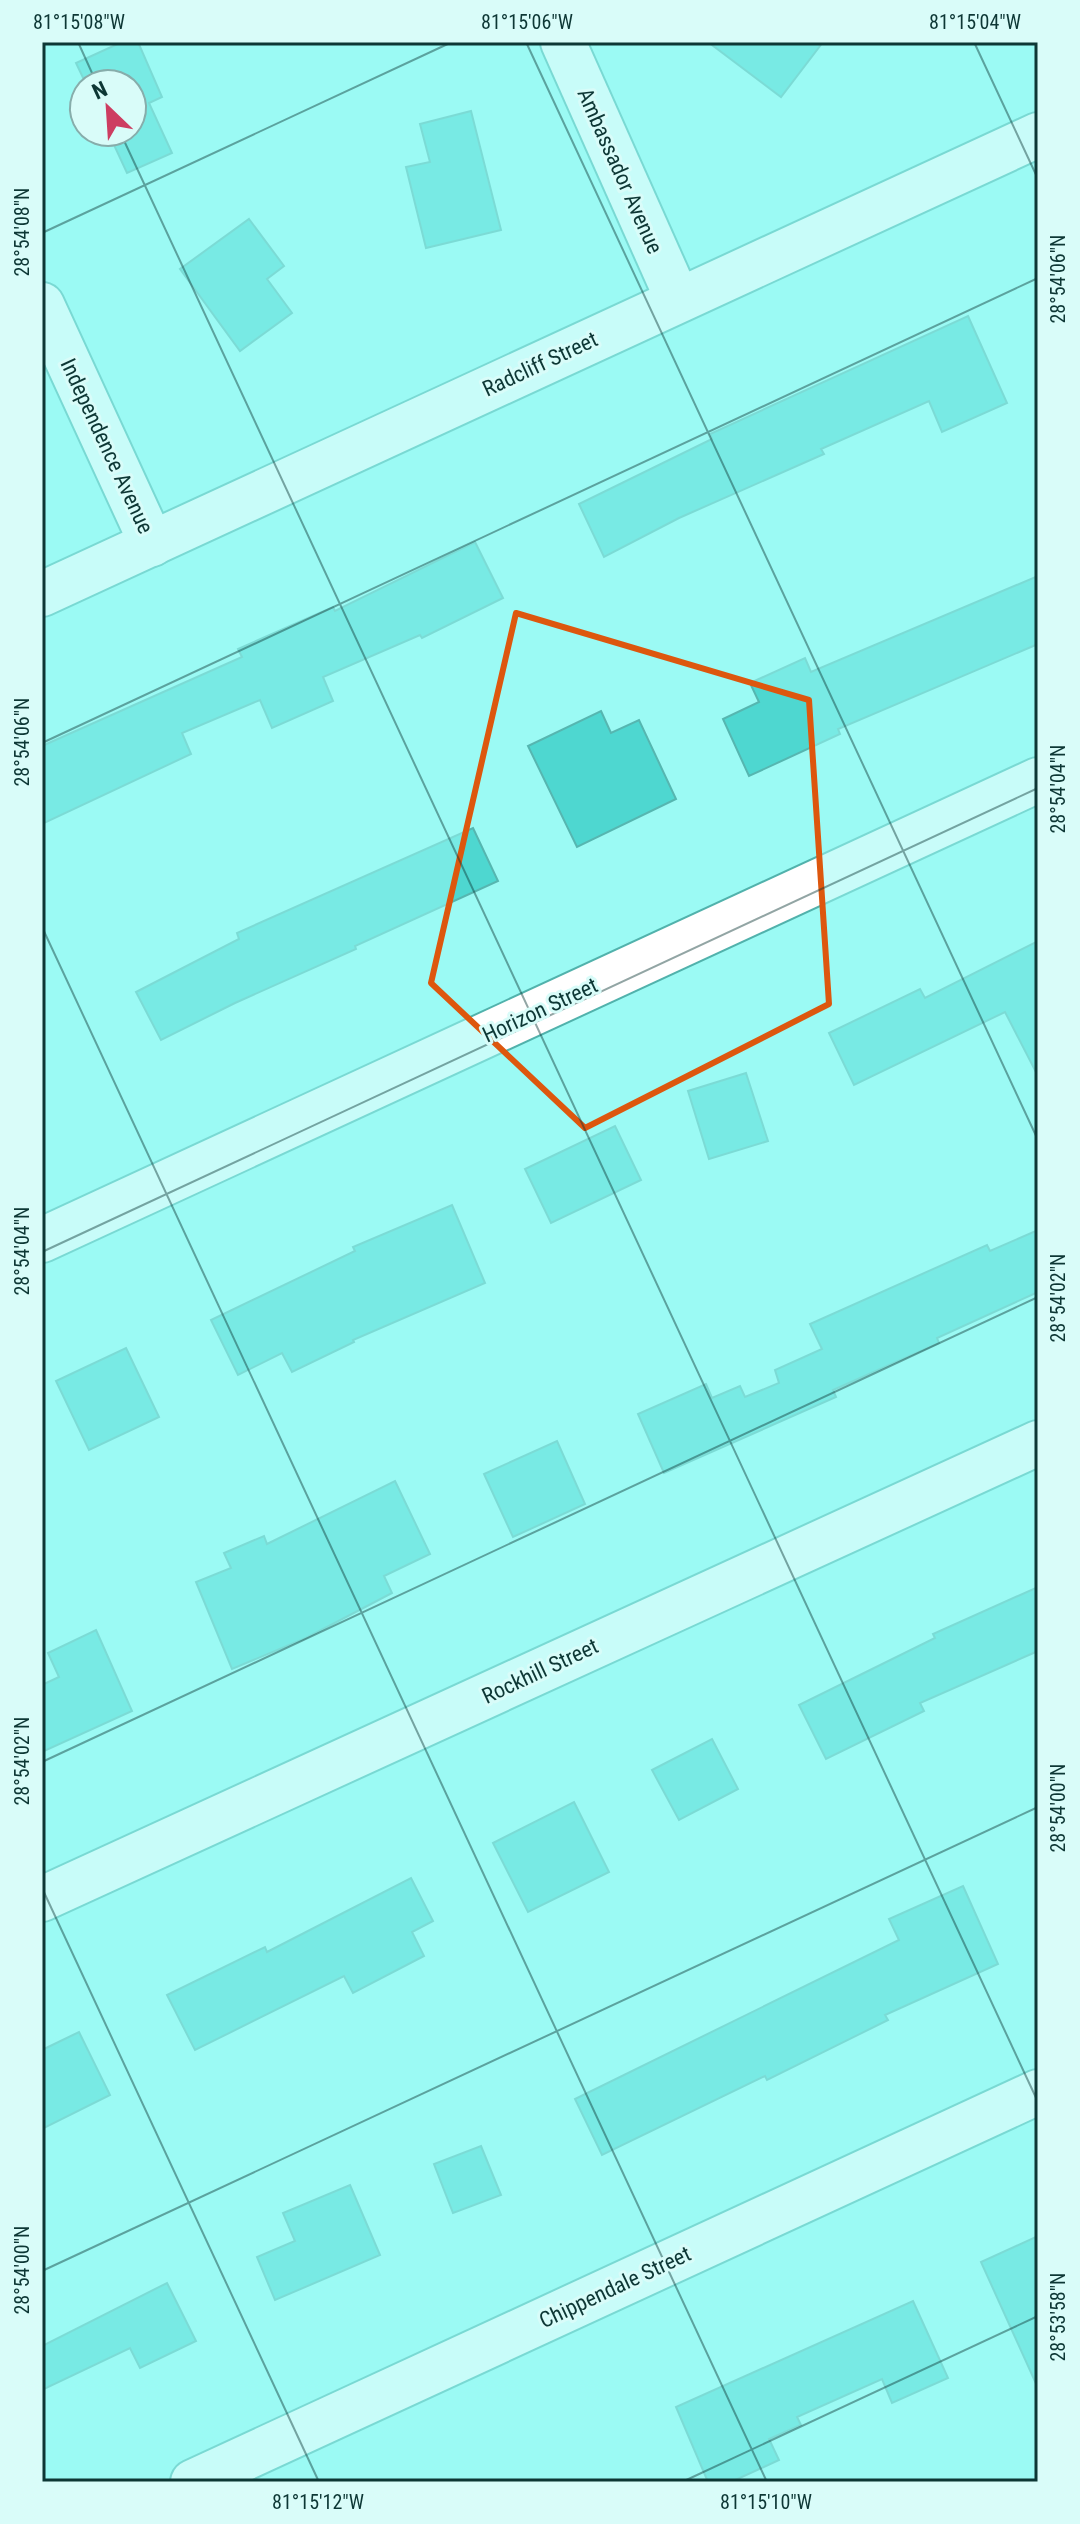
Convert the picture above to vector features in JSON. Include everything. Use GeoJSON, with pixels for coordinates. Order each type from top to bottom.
{"type":"FeatureCollection","features":[{"type":"Feature","properties":{"kind":"street","name":"Ambassador Avenue"},"geometry":{"type":"LineString","coordinates":[[563,42],[678,300]]}},
{"type":"Feature","properties":{"kind":"street","name":"Radcliff Street"},"geometry":{"type":"LineString","coordinates":[[42,594],[1038,135]]}},
{"type":"Feature","properties":{"kind":"street","name":"Independence Avenue"},"geometry":{"type":"LineString","coordinates":[[42,305],[152,544]]}},
{"type":"Feature","properties":{"kind":"street","name":"Horizon Street"},"geometry":{"type":"LineString","coordinates":[[42,1240],[1038,780]]}},
{"type":"Feature","properties":{"kind":"street","name":"Rockhill Street"},"geometry":{"type":"LineString","coordinates":[[42,1899],[1038,1443]]}},
{"type":"Feature","properties":{"kind":"street","name":"Chippendale Street"},"geometry":{"type":"LineString","coordinates":[[193,2482],[1038,2092]]}},
{"type":"Feature","properties":{"kind":"highlighted area"},"geometry":{"type":"Polygon","coordinates":[[[516,613],[809,700],[829,1004],[585,1128],[431,983],[516,613]]]}},
{"type":"Feature","properties":{"kind":"building"},"geometry":{"type":"Polygon","coordinates":[[[122,42],[138,42],[162,97],[149,103],[172,153],[127,173],[115,148],[148,148],[148,68],[78,68],[76,63],[122,42]]]}},
{"type":"Feature","properties":{"kind":"building"},"geometry":{"type":"Polygon","coordinates":[[[708,42],[823,42],[781,97],[708,42]]]}},
{"type":"Feature","properties":{"kind":"building"},"geometry":{"type":"Polygon","coordinates":[[[471,111],[501,230],[426,248],[406,167],[430,162],[420,124],[471,111]]]}},
{"type":"Feature","properties":{"kind":"building"},"geometry":{"type":"Polygon","coordinates":[[[249,219],[284,266],[267,279],[292,313],[240,351],[180,269],[249,219]]]}},
{"type":"Feature","properties":{"kind":"building"},"geometry":{"type":"Polygon","coordinates":[[[968,316],[1007,403],[942,432],[929,401],[821,449],[824,454],[679,518],[604,557],[579,504],[712,439],[710,434],[968,316]]]}},
{"type":"Feature","properties":{"kind":"building"},"geometry":{"type":"Polygon","coordinates":[[[475,542],[503,598],[422,638],[420,635],[323,677],[333,701],[272,728],[260,700],[182,733],[191,754],[42,824],[42,746],[242,657],[238,649],[333,607],[335,611],[475,542]]]}},
{"type":"Feature","properties":{"kind":"building"},"geometry":{"type":"Polygon","coordinates":[[[1038,576],[1038,644],[838,729],[840,734],[749,776],[723,719],[759,702],[750,683],[805,658],[811,672],[1038,576]]]}},
{"type":"Feature","properties":{"kind":"building"},"geometry":{"type":"Polygon","coordinates":[[[601,711],[611,733],[639,720],[676,799],[577,847],[528,746],[601,711]]]}},
{"type":"Feature","properties":{"kind":"building"},"geometry":{"type":"Polygon","coordinates":[[[473,828],[498,881],[161,1040],[136,992],[239,939],[237,933],[473,828]]]}},
{"type":"Feature","properties":{"kind":"building"},"geometry":{"type":"Polygon","coordinates":[[[1038,941],[1038,1076],[1005,1012],[854,1085],[829,1033],[920,989],[925,998],[1038,941]]]}},
{"type":"Feature","properties":{"kind":"building"},"geometry":{"type":"Polygon","coordinates":[[[746,1073],[768,1141],[709,1159],[688,1091],[746,1073]]]}},
{"type":"Feature","properties":{"kind":"building"},"geometry":{"type":"Polygon","coordinates":[[[615,1126],[641,1180],[551,1223],[525,1169],[615,1126]]]}},
{"type":"Feature","properties":{"kind":"building"},"geometry":{"type":"Polygon","coordinates":[[[452,1205],[485,1283],[353,1340],[292,1372],[282,1353],[238,1375],[211,1320],[355,1251],[353,1247],[452,1205]]]}},
{"type":"Feature","properties":{"kind":"building"},"geometry":{"type":"Polygon","coordinates":[[[1038,1230],[1038,1292],[937,1338],[939,1343],[833,1390],[836,1397],[664,1473],[638,1414],[706,1384],[712,1398],[740,1386],[745,1397],[779,1383],[775,1370],[822,1349],[810,1324],[987,1245],[990,1251],[1038,1230]]]}},
{"type":"Feature","properties":{"kind":"building"},"geometry":{"type":"Polygon","coordinates":[[[126,1348],[159,1417],[89,1450],[56,1381],[126,1348]]]}},
{"type":"Feature","properties":{"kind":"building"},"geometry":{"type":"Polygon","coordinates":[[[557,1441],[585,1504],[513,1537],[484,1474],[557,1441]]]}},
{"type":"Feature","properties":{"kind":"building"},"geometry":{"type":"Polygon","coordinates":[[[395,1481],[430,1554],[384,1576],[392,1593],[306,1638],[232,1669],[196,1582],[231,1568],[224,1553],[264,1536],[267,1544],[395,1481]]]}},
{"type":"Feature","properties":{"kind":"building"},"geometry":{"type":"Polygon","coordinates":[[[1038,1587],[1038,1651],[920,1703],[924,1711],[826,1759],[799,1705],[935,1638],[933,1634],[1038,1587]]]}},
{"type":"Feature","properties":{"kind":"building"},"geometry":{"type":"Polygon","coordinates":[[[96,1630],[132,1711],[42,1752],[42,1685],[59,1677],[48,1653],[96,1630]]]}},
{"type":"Feature","properties":{"kind":"building"},"geometry":{"type":"Polygon","coordinates":[[[712,1739],[738,1789],[679,1820],[652,1770],[712,1739]]]}},
{"type":"Feature","properties":{"kind":"building"},"geometry":{"type":"Polygon","coordinates":[[[574,1802],[609,1872],[528,1912],[493,1843],[574,1802]]]}},
{"type":"Feature","properties":{"kind":"building"},"geometry":{"type":"Polygon","coordinates":[[[411,1878],[433,1921],[412,1932],[424,1956],[353,1993],[344,1976],[195,2050],[167,1995],[265,1947],[267,1952],[411,1878]]]}},
{"type":"Feature","properties":{"kind":"building"},"geometry":{"type":"Polygon","coordinates":[[[963,1886],[998,1964],[885,2015],[888,2020],[767,2080],[765,2076],[602,2155],[575,2099],[899,1940],[889,1919],[963,1886]]]}},
{"type":"Feature","properties":{"kind":"building"},"geometry":{"type":"Polygon","coordinates":[[[79,2032],[110,2095],[42,2129],[42,2050],[79,2032]]]}},
{"type":"Feature","properties":{"kind":"building"},"geometry":{"type":"Polygon","coordinates":[[[481,2146],[501,2195],[453,2213],[434,2164],[481,2146]]]}},
{"type":"Feature","properties":{"kind":"building"},"geometry":{"type":"Polygon","coordinates":[[[350,2185],[380,2255],[275,2300],[257,2257],[295,2241],[283,2213],[350,2185]]]}},
{"type":"Feature","properties":{"kind":"building"},"geometry":{"type":"Polygon","coordinates":[[[1038,2236],[1038,2388],[981,2262],[1038,2236]]]}},
{"type":"Feature","properties":{"kind":"building"},"geometry":{"type":"Polygon","coordinates":[[[167,2283],[196,2341],[140,2368],[130,2348],[42,2390],[42,2346],[167,2283]]]}},
{"type":"Feature","properties":{"kind":"building"},"geometry":{"type":"Polygon","coordinates":[[[913,2301],[948,2378],[892,2403],[882,2379],[797,2417],[801,2425],[769,2439],[779,2460],[731,2482],[708,2482],[676,2407],[913,2301]]]}}]}
